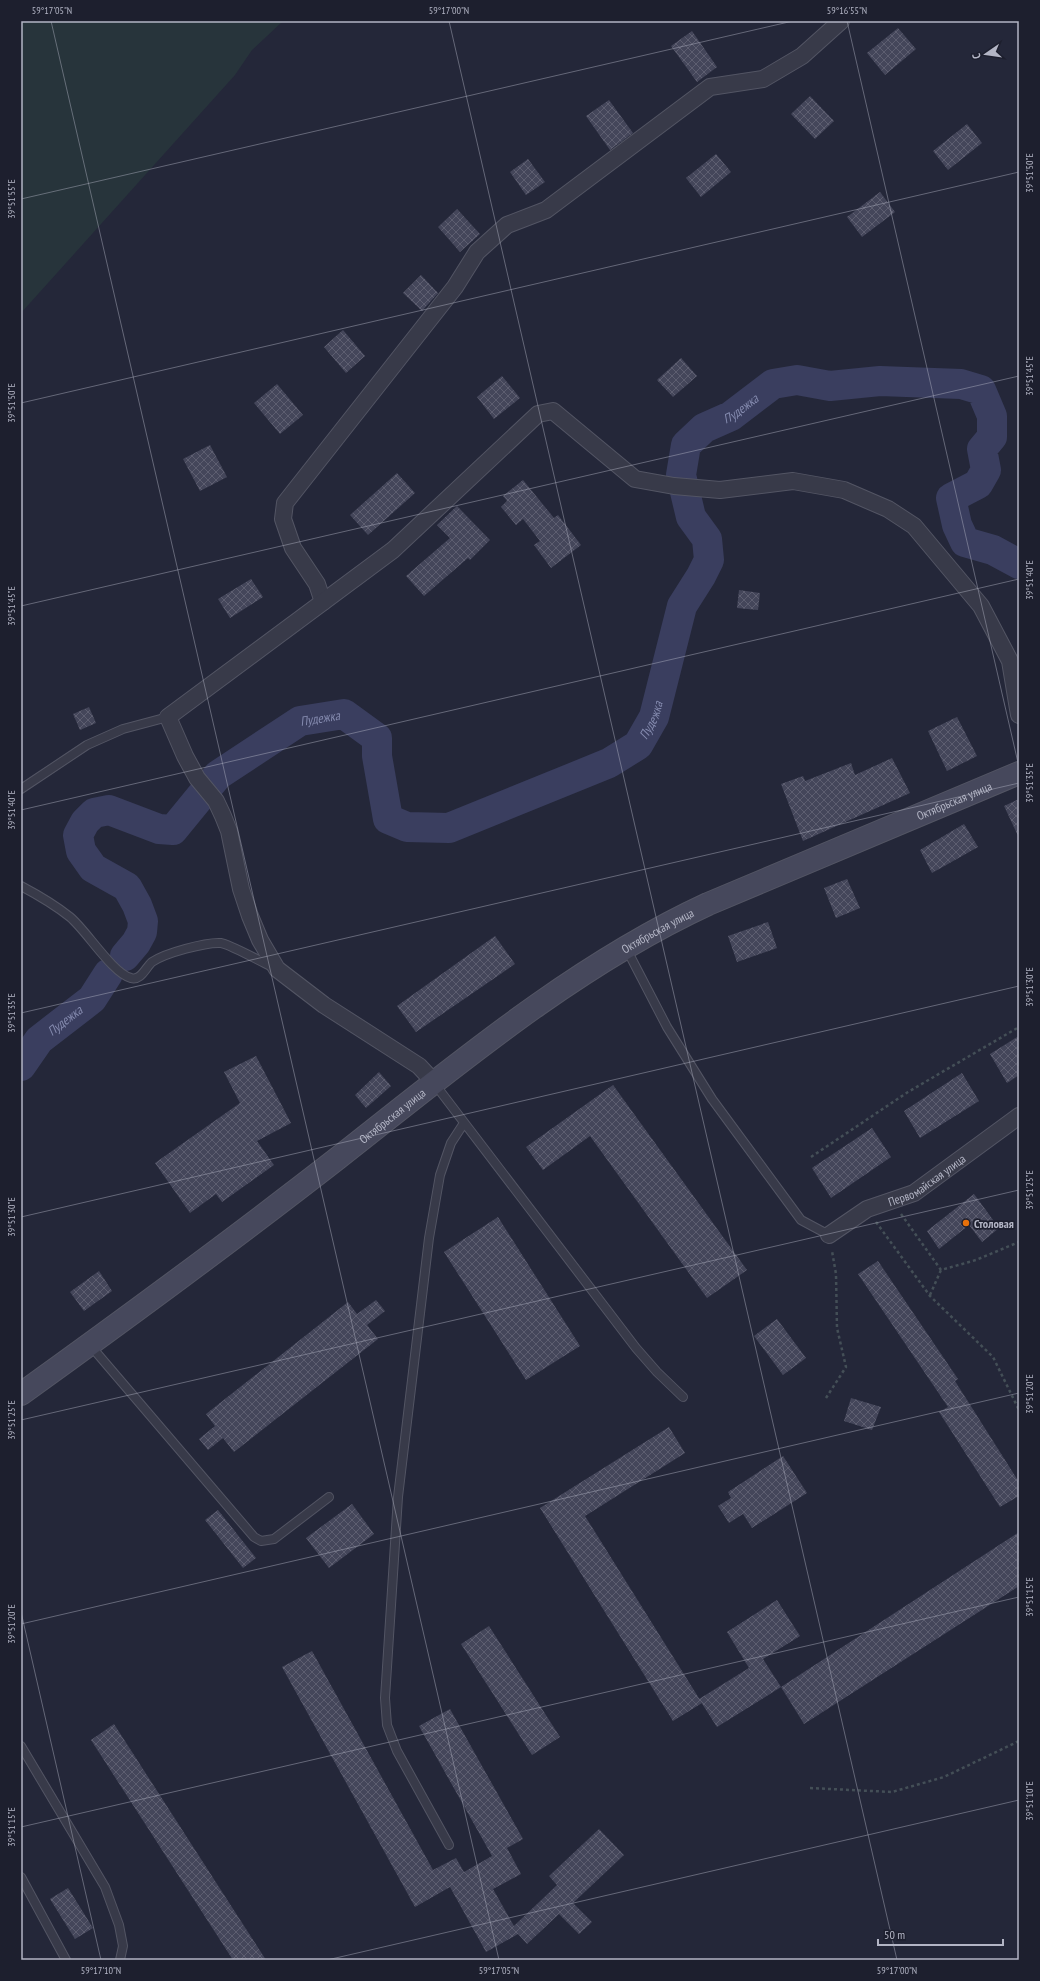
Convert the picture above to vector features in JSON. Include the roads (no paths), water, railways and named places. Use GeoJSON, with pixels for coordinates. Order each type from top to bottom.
{"type":"FeatureCollection","features":[{"type":"Feature","properties":{"kind":"street"},"geometry":{"type":"LineString","coordinates":[[323,602],[316,584],[293,548],[283,519],[285,503],[455,287],[477,252],[507,225],[546,210],[710,87],[763,80],[802,56],[841,21]]}},
{"type":"Feature","properties":{"kind":"street"},"geometry":{"type":"LineString","coordinates":[[434,1082],[418,1066],[324,1005],[277,969],[260,940],[250,916],[241,889],[229,831],[216,801],[197,778],[168,717],[392,550],[538,414],[553,411],[635,479],[674,486],[720,490],[793,481],[844,490],[888,509],[914,526],[981,606],[1010,661],[1019,715]]}},
{"type":"Feature","properties":{"kind":"street","name":"Октябрьская улица"},"geometry":{"type":"LineString","coordinates":[[21,1394],[237,1236],[434,1082],[546,1000],[625,947],[665,924],[708,904],[1019,773]]}},
{"type":"Feature","properties":{"kind":"street","name":"Первомайская улица"},"geometry":{"type":"LineString","coordinates":[[829,1235],[867,1209],[914,1193],[1019,1116]]}},
{"type":"Feature","properties":{"kind":"lane"},"geometry":{"type":"LineString","coordinates":[[21,789],[87,745],[123,729],[168,717]]}},
{"type":"Feature","properties":{"kind":"lane"},"geometry":{"type":"LineString","coordinates":[[21,886],[47,900],[71,918],[107,959],[123,974],[132,979],[137,978],[151,963],[158,959],[183,949],[222,943],[277,969]]}},
{"type":"Feature","properties":{"kind":"lane"},"geometry":{"type":"LineString","coordinates":[[625,947],[668,1027],[712,1099],[802,1220],[829,1235]]}},
{"type":"Feature","properties":{"kind":"lane"},"geometry":{"type":"LineString","coordinates":[[434,1082],[636,1348],[657,1372],[683,1397]]}},
{"type":"Feature","properties":{"kind":"lane"},"geometry":{"type":"LineString","coordinates":[[449,1845],[396,1751],[388,1726],[385,1698],[398,1498],[429,1238],[440,1174],[451,1143],[464,1122]]}},
{"type":"Feature","properties":{"kind":"lane"},"geometry":{"type":"LineString","coordinates":[[90,1344],[254,1537],[261,1541],[274,1539],[329,1497]]}},
{"type":"Feature","properties":{"kind":"lane"},"geometry":{"type":"LineString","coordinates":[[21,1746],[105,1887],[119,1925],[123,1946],[120,1960]]}},
{"type":"Feature","properties":{"kind":"lane"},"geometry":{"type":"LineString","coordinates":[[21,1877],[66,1960]]}},
{"type":"Feature","properties":{"kind":"waterway","name":"Пудежка"},"geometry":{"type":"LineString","coordinates":[[125,956],[136,943],[142,932],[143,921],[137,905],[127,887],[93,868],[81,851],[78,835],[85,822],[94,813],[109,810],[159,829],[173,830],[218,775],[300,721],[344,714],[377,738],[377,756],[388,819],[407,827],[449,828],[609,763],[638,745],[654,717],[682,606],[709,560],[707,539],[691,517],[681,475],[686,445],[704,428],[731,416],[773,384],[797,380],[830,386],[880,381],[961,384],[981,390],[992,416],[992,437],[982,449],[986,470],[978,484],[951,498],[957,525],[965,542],[993,550],[1019,564]]}},
{"type":"Feature","properties":{"kind":"waterway","name":"Пудежка"},"geometry":{"type":"LineString","coordinates":[[21,1066],[39,1040],[92,999],[108,974]]}},
{"type":"Feature","properties":{"kind":"place","name":"Столовая"},"geometry":{"type":"Point","coordinates":[966,1223]}}]}
